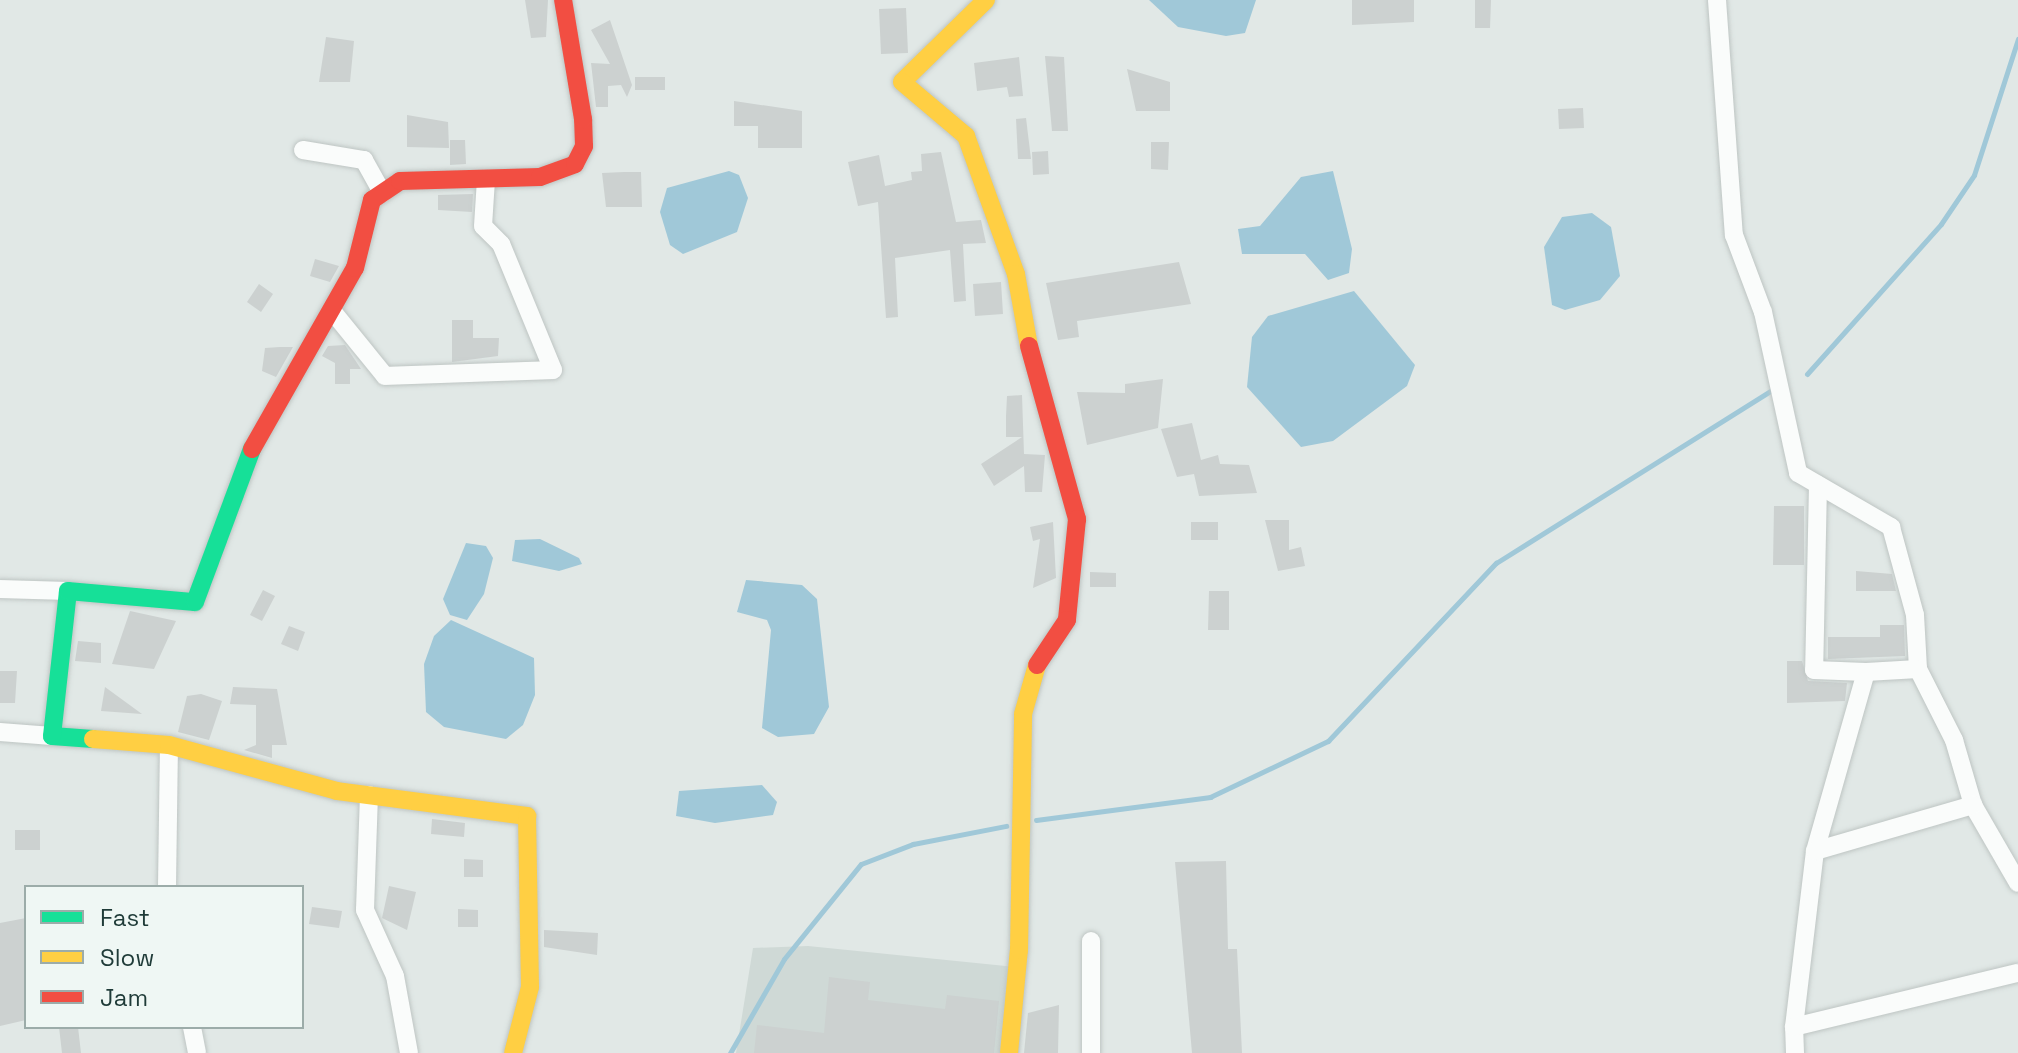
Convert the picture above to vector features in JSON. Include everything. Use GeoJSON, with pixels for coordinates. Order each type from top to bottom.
{"type":"FeatureCollection","features":[{"type":"Feature","properties":{"kind":"street"},"geometry":{"type":"LineString","coordinates":[[0,589],[68,591],[195,602],[251,451],[333,312],[355,268],[372,200],[400,181],[540,177],[575,164],[584,146],[563,0]]}},
{"type":"Feature","properties":{"kind":"street"},"geometry":{"type":"LineString","coordinates":[[986,0],[902,82],[966,136],[1016,274],[1035,381],[1058,436],[1077,519],[1067,620],[1034,669],[1023,714],[1019,950],[1009,1053]]}},
{"type":"Feature","properties":{"kind":"street"},"geometry":{"type":"LineString","coordinates":[[1717,0],[1734,235],[1763,312],[1798,473],[1891,527],[1915,615],[1918,669],[1954,740],[1973,805],[2018,883]]}},
{"type":"Feature","properties":{"kind":"street"},"geometry":{"type":"LineString","coordinates":[[303,150],[364,160],[382,193]]}},
{"type":"Feature","properties":{"kind":"street"},"geometry":{"type":"LineString","coordinates":[[333,312],[385,376],[553,370],[501,244],[483,226],[486,180]]}},
{"type":"Feature","properties":{"kind":"street"},"geometry":{"type":"LineString","coordinates":[[1818,485],[1814,670],[1866,672],[1918,669]]}},
{"type":"Feature","properties":{"kind":"street"},"geometry":{"type":"LineString","coordinates":[[52,736],[68,591]]}},
{"type":"Feature","properties":{"kind":"street"},"geometry":{"type":"LineString","coordinates":[[1795,1053],[1794,1027],[1815,851],[1866,672]]}},
{"type":"Feature","properties":{"kind":"street"},"geometry":{"type":"LineString","coordinates":[[0,732],[169,745],[369,795],[527,816],[530,987],[513,1053]]}},
{"type":"Feature","properties":{"kind":"street"},"geometry":{"type":"LineString","coordinates":[[167,885],[169,745]]}},
{"type":"Feature","properties":{"kind":"street"},"geometry":{"type":"LineString","coordinates":[[369,795],[365,910],[395,976],[409,1053]]}},
{"type":"Feature","properties":{"kind":"street"},"geometry":{"type":"LineString","coordinates":[[1815,851],[1973,805]]}},
{"type":"Feature","properties":{"kind":"street"},"geometry":{"type":"LineString","coordinates":[[1091,941],[1091,1053]]}},
{"type":"Feature","properties":{"kind":"street"},"geometry":{"type":"LineString","coordinates":[[1794,1027],[2018,973]]}},
{"type":"Feature","properties":{"kind":"street"},"geometry":{"type":"LineString","coordinates":[[192,1029],[197,1053]]}},
{"type":"Feature","properties":{"kind":"shaded area"},"geometry":{"type":"Polygon","coordinates":[[[808,946],[1026,968],[1019,1053],[736,1053],[753,948],[808,946]]]}},
{"type":"Feature","properties":{"kind":"water"},"geometry":{"type":"Polygon","coordinates":[[[1149,0],[1256,0],[1245,33],[1226,36],[1178,27],[1149,0]]]}},
{"type":"Feature","properties":{"kind":"water"},"geometry":{"type":"Polygon","coordinates":[[[729,171],[739,175],[748,198],[737,232],[683,254],[670,245],[660,212],[667,188],[729,171]]]}},
{"type":"Feature","properties":{"kind":"water"},"geometry":{"type":"Polygon","coordinates":[[[1333,171],[1352,249],[1349,273],[1328,280],[1305,254],[1242,254],[1238,229],[1260,226],[1301,177],[1333,171]]]}},
{"type":"Feature","properties":{"kind":"water"},"geometry":{"type":"Polygon","coordinates":[[[1592,213],[1611,227],[1620,276],[1600,300],[1565,310],[1552,305],[1544,247],[1562,217],[1592,213]]]}},
{"type":"Feature","properties":{"kind":"water"},"geometry":{"type":"Polygon","coordinates":[[[1354,291],[1415,365],[1407,386],[1333,441],[1301,447],[1247,387],[1252,337],[1268,316],[1354,291]]]}},
{"type":"Feature","properties":{"kind":"water"},"geometry":{"type":"Polygon","coordinates":[[[540,539],[579,558],[582,564],[559,571],[512,561],[515,540],[540,539]]]}},
{"type":"Feature","properties":{"kind":"water"},"geometry":{"type":"Polygon","coordinates":[[[466,543],[486,546],[493,558],[484,594],[467,620],[450,615],[443,599],[466,543]]]}},
{"type":"Feature","properties":{"kind":"water"},"geometry":{"type":"Polygon","coordinates":[[[746,580],[802,585],[817,599],[829,707],[814,734],[778,737],[762,728],[771,630],[767,620],[737,612],[746,580]]]}},
{"type":"Feature","properties":{"kind":"water"},"geometry":{"type":"Polygon","coordinates":[[[451,620],[534,658],[535,695],[523,725],[506,739],[444,727],[426,712],[424,664],[434,636],[451,620]]]}},
{"type":"Feature","properties":{"kind":"water"},"geometry":{"type":"Polygon","coordinates":[[[762,785],[777,802],[773,815],[715,823],[676,816],[679,791],[762,785]]]}},
{"type":"Feature","properties":{"kind":"building"},"geometry":{"type":"Polygon","coordinates":[[[525,0],[548,0],[546,37],[531,38],[525,0]]]}},
{"type":"Feature","properties":{"kind":"building"},"geometry":{"type":"Polygon","coordinates":[[[1352,0],[1414,0],[1414,22],[1352,25],[1352,0]]]}},
{"type":"Feature","properties":{"kind":"building"},"geometry":{"type":"Polygon","coordinates":[[[1475,0],[1491,0],[1490,28],[1475,28],[1475,0]]]}},
{"type":"Feature","properties":{"kind":"building"},"geometry":{"type":"Polygon","coordinates":[[[906,8],[908,53],[881,54],[879,9],[906,8]]]}},
{"type":"Feature","properties":{"kind":"building"},"geometry":{"type":"Polygon","coordinates":[[[610,20],[632,85],[627,97],[621,85],[608,86],[608,107],[596,107],[591,63],[610,64],[591,30],[610,20]]]}},
{"type":"Feature","properties":{"kind":"building"},"geometry":{"type":"Polygon","coordinates":[[[326,37],[354,41],[350,82],[319,82],[326,37]]]}},
{"type":"Feature","properties":{"kind":"building"},"geometry":{"type":"Polygon","coordinates":[[[1045,56],[1064,57],[1068,131],[1052,131],[1045,56]]]}},
{"type":"Feature","properties":{"kind":"building"},"geometry":{"type":"Polygon","coordinates":[[[1019,57],[1023,96],[1009,97],[1007,87],[977,91],[974,63],[1019,57]]]}},
{"type":"Feature","properties":{"kind":"building"},"geometry":{"type":"Polygon","coordinates":[[[1127,69],[1170,82],[1170,111],[1136,111],[1127,69]]]}},
{"type":"Feature","properties":{"kind":"building"},"geometry":{"type":"Polygon","coordinates":[[[635,77],[665,77],[665,90],[635,90],[635,77]]]}},
{"type":"Feature","properties":{"kind":"building"},"geometry":{"type":"Polygon","coordinates":[[[734,101],[802,111],[802,148],[758,148],[758,126],[734,126],[734,101]]]}},
{"type":"Feature","properties":{"kind":"building"},"geometry":{"type":"Polygon","coordinates":[[[1583,108],[1584,128],[1559,129],[1558,109],[1583,108]]]}},
{"type":"Feature","properties":{"kind":"building"},"geometry":{"type":"Polygon","coordinates":[[[407,115],[448,122],[449,148],[407,147],[407,115]]]}},
{"type":"Feature","properties":{"kind":"building"},"geometry":{"type":"Polygon","coordinates":[[[1026,118],[1031,159],[1018,159],[1016,119],[1026,118]]]}},
{"type":"Feature","properties":{"kind":"building"},"geometry":{"type":"Polygon","coordinates":[[[450,140],[465,140],[466,164],[450,165],[450,140]]]}},
{"type":"Feature","properties":{"kind":"building"},"geometry":{"type":"Polygon","coordinates":[[[1151,142],[1169,142],[1168,170],[1151,169],[1151,142]]]}},
{"type":"Feature","properties":{"kind":"building"},"geometry":{"type":"Polygon","coordinates":[[[1048,151],[1049,174],[1033,175],[1032,152],[1048,151]]]}},
{"type":"Feature","properties":{"kind":"building"},"geometry":{"type":"Polygon","coordinates":[[[941,152],[956,222],[981,220],[986,243],[963,244],[966,301],[954,302],[950,250],[895,258],[898,317],[886,318],[878,202],[858,206],[848,162],[879,155],[885,186],[912,180],[911,172],[922,171],[921,154],[941,152]]]}},
{"type":"Feature","properties":{"kind":"building"},"geometry":{"type":"Polygon","coordinates":[[[641,172],[642,207],[606,207],[602,173],[641,172]]]}},
{"type":"Feature","properties":{"kind":"building"},"geometry":{"type":"Polygon","coordinates":[[[473,194],[472,212],[438,210],[438,195],[473,194]]]}},
{"type":"Feature","properties":{"kind":"building"},"geometry":{"type":"Polygon","coordinates":[[[315,259],[339,266],[330,282],[310,276],[315,259]]]}},
{"type":"Feature","properties":{"kind":"building"},"geometry":{"type":"Polygon","coordinates":[[[1179,262],[1191,304],[1077,321],[1079,337],[1058,340],[1046,283],[1179,262]]]}},
{"type":"Feature","properties":{"kind":"building"},"geometry":{"type":"Polygon","coordinates":[[[1001,282],[1003,314],[975,316],[973,284],[1001,282]]]}},
{"type":"Feature","properties":{"kind":"building"},"geometry":{"type":"Polygon","coordinates":[[[259,284],[273,294],[261,312],[247,302],[259,284]]]}},
{"type":"Feature","properties":{"kind":"building"},"geometry":{"type":"Polygon","coordinates":[[[452,320],[473,320],[473,338],[499,338],[498,356],[452,362],[452,320]]]}},
{"type":"Feature","properties":{"kind":"building"},"geometry":{"type":"Polygon","coordinates":[[[345,345],[361,369],[350,369],[350,384],[335,384],[335,363],[322,356],[328,346],[345,345]]]}},
{"type":"Feature","properties":{"kind":"building"},"geometry":{"type":"Polygon","coordinates":[[[293,347],[276,377],[262,371],[265,348],[293,347]]]}},
{"type":"Feature","properties":{"kind":"building"},"geometry":{"type":"Polygon","coordinates":[[[1163,379],[1158,428],[1087,445],[1077,392],[1125,393],[1125,384],[1163,379]]]}},
{"type":"Feature","properties":{"kind":"building"},"geometry":{"type":"Polygon","coordinates":[[[1022,395],[1024,454],[1045,455],[1042,492],[1025,492],[1024,466],[994,486],[981,464],[1022,437],[1006,437],[1006,416],[1007,396],[1022,395]]]}},
{"type":"Feature","properties":{"kind":"building"},"geometry":{"type":"Polygon","coordinates":[[[1192,423],[1201,460],[1218,455],[1220,464],[1249,465],[1257,493],[1199,496],[1194,474],[1177,477],[1161,429],[1192,423]]]}},
{"type":"Feature","properties":{"kind":"building"},"geometry":{"type":"Polygon","coordinates":[[[1774,506],[1804,506],[1804,565],[1773,565],[1774,506]]]}},
{"type":"Feature","properties":{"kind":"building"},"geometry":{"type":"Polygon","coordinates":[[[1265,520],[1289,520],[1289,550],[1301,547],[1305,566],[1278,571],[1265,520]]]}},
{"type":"Feature","properties":{"kind":"building"},"geometry":{"type":"Polygon","coordinates":[[[1053,522],[1056,578],[1033,588],[1040,539],[1033,541],[1030,527],[1053,522]]]}},
{"type":"Feature","properties":{"kind":"building"},"geometry":{"type":"Polygon","coordinates":[[[1191,522],[1218,522],[1218,540],[1191,540],[1191,522]]]}},
{"type":"Feature","properties":{"kind":"building"},"geometry":{"type":"Polygon","coordinates":[[[1856,571],[1892,574],[1896,591],[1856,591],[1856,571]]]}},
{"type":"Feature","properties":{"kind":"building"},"geometry":{"type":"Polygon","coordinates":[[[1090,572],[1116,573],[1116,587],[1090,587],[1090,572]]]}},
{"type":"Feature","properties":{"kind":"building"},"geometry":{"type":"Polygon","coordinates":[[[263,590],[275,596],[262,621],[250,615],[263,590]]]}},
{"type":"Feature","properties":{"kind":"building"},"geometry":{"type":"Polygon","coordinates":[[[1209,591],[1229,591],[1229,630],[1208,630],[1209,591]]]}},
{"type":"Feature","properties":{"kind":"building"},"geometry":{"type":"Polygon","coordinates":[[[130,611],[176,621],[154,669],[112,664],[130,611]]]}},
{"type":"Feature","properties":{"kind":"building"},"geometry":{"type":"Polygon","coordinates":[[[1880,625],[1904,625],[1905,656],[1828,659],[1828,637],[1880,637],[1880,625]]]}},
{"type":"Feature","properties":{"kind":"building"},"geometry":{"type":"Polygon","coordinates":[[[289,626],[305,632],[298,651],[281,644],[289,626]]]}},
{"type":"Feature","properties":{"kind":"building"},"geometry":{"type":"Polygon","coordinates":[[[78,641],[101,643],[101,663],[75,661],[78,641]]]}},
{"type":"Feature","properties":{"kind":"building"},"geometry":{"type":"Polygon","coordinates":[[[1787,661],[1802,661],[1808,681],[1847,683],[1845,701],[1787,703],[1787,661]]]}},
{"type":"Feature","properties":{"kind":"building"},"geometry":{"type":"Polygon","coordinates":[[[0,671],[17,671],[15,703],[0,703],[0,671]]]}},
{"type":"Feature","properties":{"kind":"building"},"geometry":{"type":"Polygon","coordinates":[[[105,687],[142,714],[101,711],[105,687]]]}},
{"type":"Feature","properties":{"kind":"building"},"geometry":{"type":"Polygon","coordinates":[[[233,687],[277,689],[287,745],[272,745],[272,758],[244,750],[256,745],[256,705],[230,704],[233,687]]]}},
{"type":"Feature","properties":{"kind":"building"},"geometry":{"type":"Polygon","coordinates":[[[201,694],[222,701],[209,740],[178,732],[187,696],[201,694]]]}},
{"type":"Feature","properties":{"kind":"building"},"geometry":{"type":"Polygon","coordinates":[[[432,819],[465,823],[464,837],[431,834],[432,819]]]}},
{"type":"Feature","properties":{"kind":"building"},"geometry":{"type":"Polygon","coordinates":[[[15,830],[40,830],[40,850],[15,850],[15,830]]]}},
{"type":"Feature","properties":{"kind":"building"},"geometry":{"type":"Polygon","coordinates":[[[464,859],[483,860],[483,877],[464,877],[464,859]]]}},
{"type":"Feature","properties":{"kind":"building"},"geometry":{"type":"Polygon","coordinates":[[[1226,861],[1228,949],[1237,949],[1242,1053],[1192,1053],[1175,862],[1226,861]]]}},
{"type":"Feature","properties":{"kind":"building"},"geometry":{"type":"Polygon","coordinates":[[[389,886],[416,892],[407,930],[382,918],[389,886]]]}},
{"type":"Feature","properties":{"kind":"building"},"geometry":{"type":"Polygon","coordinates":[[[312,907],[342,911],[339,928],[309,924],[312,907]]]}},
{"type":"Feature","properties":{"kind":"building"},"geometry":{"type":"Polygon","coordinates":[[[458,909],[478,910],[478,927],[458,927],[458,909]]]}},
{"type":"Feature","properties":{"kind":"building"},"geometry":{"type":"Polygon","coordinates":[[[24,918],[24,1020],[0,1026],[0,923],[24,918]]]}},
{"type":"Feature","properties":{"kind":"building"},"geometry":{"type":"Polygon","coordinates":[[[544,930],[598,933],[597,955],[544,947],[544,930]]]}},
{"type":"Feature","properties":{"kind":"building"},"geometry":{"type":"Polygon","coordinates":[[[829,977],[870,982],[868,1000],[945,1009],[947,995],[999,1001],[994,1053],[754,1053],[757,1025],[824,1033],[829,977]]]}},
{"type":"Feature","properties":{"kind":"building"},"geometry":{"type":"Polygon","coordinates":[[[1059,1005],[1058,1053],[1024,1053],[1028,1013],[1059,1005]]]}},
{"type":"Feature","properties":{"kind":"building"},"geometry":{"type":"Polygon","coordinates":[[[59,1029],[78,1029],[81,1053],[62,1053],[59,1029]]]}},
{"type":"Feature","properties":{"kind":"waterway"},"geometry":{"type":"LineString","coordinates":[[1807,374],[1941,224],[1974,175],[2018,39]]}},
{"type":"Feature","properties":{"kind":"waterway"},"geometry":{"type":"LineString","coordinates":[[1036,820],[1210,797],[1328,741],[1496,563],[1777,387]]}},
{"type":"Feature","properties":{"kind":"waterway"},"geometry":{"type":"LineString","coordinates":[[730,1053],[784,959],[861,864],[913,844],[1006,826]]}},
{"type":"Feature","properties":{"kind":"traffic: fast"},"geometry":{"type":"LineString","coordinates":[[93,739],[52,736],[68,591],[195,602],[252,449]]}},
{"type":"Feature","properties":{"kind":"traffic: slow"},"geometry":{"type":"LineString","coordinates":[[986,0],[902,82],[966,136],[1016,274],[1029,346]]}},
{"type":"Feature","properties":{"kind":"traffic: slow"},"geometry":{"type":"LineString","coordinates":[[1009,1053],[1019,950],[1023,714],[1037,665]]}},
{"type":"Feature","properties":{"kind":"traffic: slow"},"geometry":{"type":"LineString","coordinates":[[93,739],[169,745],[337,791],[527,816],[530,987],[513,1053]]}},
{"type":"Feature","properties":{"kind":"traffic: jam"},"geometry":{"type":"LineString","coordinates":[[252,449],[355,268],[372,200],[400,181],[540,177],[575,164],[584,146],[583,119],[563,0]]}},
{"type":"Feature","properties":{"kind":"traffic: jam"},"geometry":{"type":"LineString","coordinates":[[1029,346],[1077,519],[1067,620],[1037,665]]}}]}
